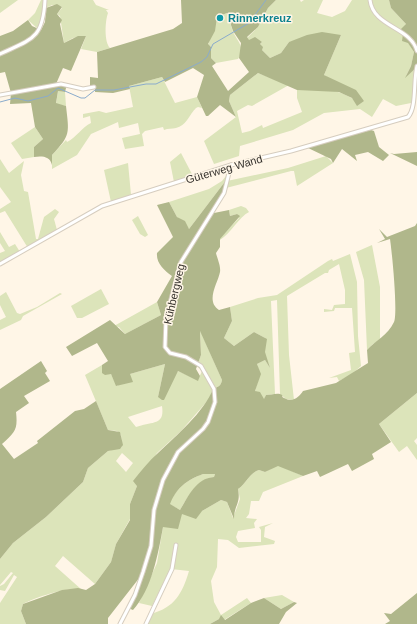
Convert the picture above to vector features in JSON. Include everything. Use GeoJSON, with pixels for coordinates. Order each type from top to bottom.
{"type":"FeatureCollection","features":[{"type":"Feature","properties":{"kind":"street"},"geometry":{"type":"LineString","coordinates":[[0,54],[22,44],[36,35],[43,21],[45,0]]}},
{"type":"Feature","properties":{"kind":"street"},"geometry":{"type":"LineString","coordinates":[[370,0],[375,12],[394,28],[408,36],[417,51]]}},
{"type":"Feature","properties":{"kind":"street","name":"Güterweg Wand"},"geometry":{"type":"LineString","coordinates":[[0,264],[102,206],[231,165],[291,151],[408,117],[414,111],[414,79],[417,66]]}},
{"type":"Feature","properties":{"kind":"street"},"geometry":{"type":"LineString","coordinates":[[0,95],[61,84],[84,89],[94,87]]}},
{"type":"Feature","properties":{"kind":"street","name":"Kühbergweg"},"geometry":{"type":"LineString","coordinates":[[120,624],[135,595],[151,546],[154,510],[163,480],[178,452],[206,426],[215,402],[214,389],[201,366],[186,357],[170,353],[165,347],[166,318],[181,262],[224,193],[231,165]]}},
{"type":"Feature","properties":{"kind":"street"},"geometry":{"type":"LineString","coordinates":[[146,624],[172,569],[176,545]]}},
{"type":"Feature","properties":{"kind":"green space"},"geometry":{"type":"Polygon","coordinates":[[[0,0],[18,0],[0,13],[0,0]]]}},
{"type":"Feature","properties":{"kind":"green space"},"geometry":{"type":"Polygon","coordinates":[[[41,0],[44,0],[43,14],[38,29],[28,20],[35,13],[41,0]]]}},
{"type":"Feature","properties":{"kind":"green space"},"geometry":{"type":"Polygon","coordinates":[[[46,0],[93,0],[96,5],[109,10],[106,10],[108,13],[106,31],[107,41],[110,48],[97,52],[81,49],[86,36],[73,38],[64,43],[60,16],[57,14],[62,8],[61,6],[52,5],[46,8],[46,0]]]}},
{"type":"Feature","properties":{"kind":"green space"},"geometry":{"type":"Polygon","coordinates":[[[181,0],[276,0],[268,8],[258,27],[247,37],[249,40],[255,37],[262,42],[260,44],[263,47],[262,50],[270,58],[281,53],[289,42],[307,35],[322,32],[341,35],[324,75],[356,90],[364,101],[357,106],[352,98],[339,92],[297,90],[258,73],[230,95],[229,101],[236,117],[220,105],[208,116],[206,116],[197,97],[204,75],[193,68],[165,82],[162,77],[129,86],[130,89],[113,93],[95,92],[95,86],[90,87],[90,77],[98,78],[97,52],[173,29],[182,23],[181,0]],[[227,13],[217,17],[215,31],[208,44],[211,47],[211,58],[216,63],[212,66],[228,91],[249,72],[239,58],[241,43],[233,31],[227,13]]]}},
{"type":"Feature","properties":{"kind":"green space"},"geometry":{"type":"Polygon","coordinates":[[[276,0],[300,0],[301,2],[304,0],[323,0],[317,13],[332,17],[345,11],[352,0],[389,0],[391,8],[406,24],[403,34],[414,52],[411,66],[406,76],[415,69],[413,101],[411,103],[396,106],[383,99],[372,117],[360,109],[324,113],[293,130],[240,146],[239,156],[214,164],[204,141],[236,117],[229,101],[230,95],[258,73],[289,85],[252,106],[248,105],[237,111],[242,133],[262,125],[263,128],[302,112],[297,98],[297,90],[333,91],[364,101],[324,75],[341,35],[289,42],[281,53],[270,58],[262,50],[260,44],[262,42],[249,41],[247,38],[258,27],[268,8],[276,0]]]}},
{"type":"Feature","properties":{"kind":"green space"},"geometry":{"type":"Polygon","coordinates":[[[389,0],[417,0],[417,67],[405,78],[411,66],[414,52],[408,43],[402,41],[403,34],[398,32],[406,24],[391,8],[389,0]]]}},
{"type":"Feature","properties":{"kind":"green space"},"geometry":{"type":"Polygon","coordinates":[[[57,4],[62,7],[57,14],[62,20],[60,24],[64,43],[78,36],[86,36],[71,71],[63,68],[56,84],[67,84],[65,92],[58,91],[56,103],[66,106],[68,128],[66,138],[52,155],[52,165],[48,158],[34,157],[34,147],[43,139],[35,127],[31,103],[10,104],[11,93],[5,72],[0,73],[0,36],[13,31],[28,20],[32,26],[41,30],[45,22],[46,8],[57,4]]]}},
{"type":"Feature","properties":{"kind":"green space"},"geometry":{"type":"Polygon","coordinates":[[[227,13],[233,32],[240,45],[241,52],[238,59],[216,63],[211,58],[211,47],[208,45],[217,17],[227,13]]]}},
{"type":"Feature","properties":{"kind":"green space"},"geometry":{"type":"Polygon","coordinates":[[[162,77],[175,103],[197,97],[202,108],[196,108],[185,123],[179,127],[164,130],[163,127],[145,131],[142,134],[144,146],[125,149],[122,138],[140,134],[138,123],[119,128],[118,122],[91,134],[77,155],[52,169],[52,155],[66,140],[67,142],[71,140],[91,123],[90,116],[83,118],[83,114],[99,111],[106,113],[133,107],[129,86],[162,77]]]}},
{"type":"Feature","properties":{"kind":"green space"},"geometry":{"type":"Polygon","coordinates":[[[58,91],[65,92],[66,106],[56,104],[58,91]]]}},
{"type":"Feature","properties":{"kind":"green space"},"geometry":{"type":"Polygon","coordinates":[[[35,127],[43,139],[34,147],[34,157],[22,159],[11,143],[35,127]]]}},
{"type":"Feature","properties":{"kind":"green space"},"geometry":{"type":"Polygon","coordinates":[[[371,130],[374,131],[379,147],[389,155],[383,161],[368,152],[355,155],[357,161],[342,149],[333,163],[331,159],[306,147],[371,130]]]}},
{"type":"Feature","properties":{"kind":"green space"},"geometry":{"type":"Polygon","coordinates":[[[417,152],[417,166],[390,153],[394,154],[417,152]]]}},
{"type":"Feature","properties":{"kind":"green space"},"geometry":{"type":"Polygon","coordinates":[[[181,153],[193,176],[174,182],[170,162],[181,153]]]}},
{"type":"Feature","properties":{"kind":"green space"},"geometry":{"type":"Polygon","coordinates":[[[326,156],[333,163],[297,186],[294,171],[291,171],[226,188],[227,181],[288,168],[326,156]]]}},
{"type":"Feature","properties":{"kind":"green space"},"geometry":{"type":"Polygon","coordinates":[[[0,159],[9,173],[24,161],[21,175],[24,191],[28,192],[36,239],[38,239],[44,217],[55,209],[59,212],[54,219],[57,230],[28,248],[5,211],[0,213],[0,209],[11,202],[0,187],[0,159]]]}},
{"type":"Feature","properties":{"kind":"green space"},"geometry":{"type":"Polygon","coordinates":[[[128,163],[131,195],[111,202],[104,170],[128,163]]]}},
{"type":"Feature","properties":{"kind":"green space"},"geometry":{"type":"Polygon","coordinates":[[[227,167],[229,169],[227,179],[189,229],[177,217],[169,202],[209,189],[222,181],[226,176],[225,170],[227,167]]]}},
{"type":"Feature","properties":{"kind":"green space"},"geometry":{"type":"Polygon","coordinates":[[[227,179],[226,188],[211,212],[214,213],[229,210],[230,216],[237,214],[240,216],[220,239],[220,247],[216,253],[220,272],[214,292],[213,302],[219,310],[230,307],[232,321],[224,338],[234,346],[254,332],[267,339],[265,352],[270,368],[265,360],[257,364],[261,374],[255,391],[260,392],[264,399],[266,395],[280,394],[284,398],[293,400],[303,391],[336,383],[368,363],[367,350],[389,330],[394,322],[395,316],[394,282],[390,239],[377,243],[385,239],[379,229],[387,237],[415,226],[417,223],[417,393],[379,424],[391,442],[372,454],[374,459],[352,471],[348,464],[320,477],[317,471],[303,476],[278,466],[265,472],[259,470],[253,473],[238,489],[239,498],[234,519],[227,502],[221,500],[202,511],[196,519],[182,514],[178,529],[163,527],[150,582],[140,602],[133,610],[128,608],[142,578],[140,577],[108,618],[108,624],[26,624],[21,611],[23,604],[62,590],[78,588],[86,590],[95,584],[111,562],[116,544],[130,520],[130,504],[137,486],[133,481],[151,459],[196,415],[209,398],[213,389],[221,384],[222,380],[200,331],[201,355],[196,369],[200,376],[198,381],[178,371],[164,400],[158,397],[165,364],[130,374],[133,382],[116,386],[111,374],[105,375],[102,373],[102,365],[108,361],[97,343],[72,356],[66,347],[110,320],[125,334],[161,315],[157,302],[172,276],[163,269],[159,263],[157,253],[173,237],[157,205],[169,202],[177,217],[185,221],[189,229],[227,179]],[[203,474],[187,482],[179,489],[170,504],[180,510],[197,484],[208,478],[214,477],[215,474],[203,474]]]}},
{"type":"Feature","properties":{"kind":"green space"},"geometry":{"type":"Polygon","coordinates":[[[241,206],[246,208],[249,212],[245,214],[220,240],[219,239],[239,218],[237,214],[230,216],[229,210],[241,206]]]}},
{"type":"Feature","properties":{"kind":"green space"},"geometry":{"type":"Polygon","coordinates":[[[138,216],[148,235],[145,237],[140,234],[132,220],[138,216]]]}},
{"type":"Feature","properties":{"kind":"green space"},"geometry":{"type":"Polygon","coordinates":[[[0,232],[9,247],[15,244],[20,252],[0,263],[0,253],[5,251],[0,243],[0,232]]]}},
{"type":"Feature","properties":{"kind":"green space"},"geometry":{"type":"Polygon","coordinates":[[[372,245],[380,287],[380,340],[367,350],[364,280],[356,252],[372,245]]]}},
{"type":"Feature","properties":{"kind":"green space"},"geometry":{"type":"Polygon","coordinates":[[[350,254],[357,282],[358,336],[361,366],[352,374],[339,381],[337,377],[329,378],[351,370],[349,353],[355,352],[352,308],[335,308],[334,311],[324,312],[324,309],[332,310],[334,305],[345,304],[345,290],[339,264],[329,270],[328,273],[325,273],[287,296],[289,355],[294,400],[286,399],[280,394],[277,300],[271,301],[275,394],[266,395],[264,400],[255,391],[260,374],[257,364],[265,360],[270,368],[265,356],[265,338],[254,332],[234,346],[224,338],[232,321],[230,307],[258,298],[277,295],[328,261],[332,259],[333,261],[350,254]]]}},
{"type":"Feature","properties":{"kind":"green space"},"geometry":{"type":"Polygon","coordinates":[[[101,289],[109,304],[82,318],[77,318],[71,306],[101,289]]]}},
{"type":"Feature","properties":{"kind":"green space"},"geometry":{"type":"Polygon","coordinates":[[[6,292],[17,313],[20,314],[37,307],[60,293],[62,294],[23,316],[21,320],[0,330],[0,320],[6,317],[0,305],[0,296],[6,292]]]}},
{"type":"Feature","properties":{"kind":"green space"},"geometry":{"type":"Polygon","coordinates":[[[157,302],[161,315],[125,334],[119,327],[114,326],[157,302]]]}},
{"type":"Feature","properties":{"kind":"green space"},"geometry":{"type":"Polygon","coordinates":[[[200,330],[222,380],[221,384],[213,389],[209,399],[181,431],[157,453],[137,486],[130,504],[130,519],[116,544],[111,562],[95,584],[63,556],[55,566],[82,590],[69,589],[52,593],[23,604],[21,611],[26,624],[0,624],[0,603],[17,577],[14,575],[5,591],[0,590],[0,586],[4,584],[13,573],[11,572],[0,585],[0,559],[13,543],[46,517],[83,482],[88,468],[108,451],[122,447],[121,435],[117,431],[108,430],[85,375],[102,365],[108,374],[111,374],[117,386],[130,374],[165,364],[158,397],[178,371],[198,380],[202,371],[197,366],[201,355],[200,330]],[[162,406],[128,417],[136,427],[156,422],[161,417],[162,406]],[[122,453],[116,461],[126,472],[133,463],[122,453]]]}},
{"type":"Feature","properties":{"kind":"green space"},"geometry":{"type":"Polygon","coordinates":[[[41,361],[47,371],[45,373],[50,381],[24,396],[29,403],[16,412],[15,430],[2,444],[14,459],[38,443],[37,441],[75,411],[84,409],[96,401],[108,430],[120,432],[123,445],[120,449],[108,451],[88,468],[83,482],[46,517],[13,543],[0,559],[0,389],[41,361]]]}},
{"type":"Feature","properties":{"kind":"green space"},"geometry":{"type":"Polygon","coordinates":[[[417,393],[417,438],[414,441],[417,445],[417,460],[407,446],[399,452],[379,424],[417,393]]]}},
{"type":"Feature","properties":{"kind":"green space"},"geometry":{"type":"Polygon","coordinates":[[[278,465],[303,476],[263,492],[259,501],[251,501],[249,514],[246,518],[257,519],[254,523],[255,528],[238,531],[236,537],[238,542],[261,542],[261,530],[259,527],[273,523],[265,527],[264,537],[275,541],[274,544],[239,548],[228,540],[218,539],[217,567],[211,581],[214,602],[221,615],[247,598],[251,603],[224,620],[219,619],[210,624],[147,624],[151,614],[166,608],[180,593],[189,571],[171,569],[152,606],[139,603],[157,563],[163,527],[182,513],[202,511],[221,500],[227,502],[233,518],[240,499],[238,489],[256,471],[259,470],[265,472],[278,465]]]}},
{"type":"Feature","properties":{"kind":"green space"},"geometry":{"type":"Polygon","coordinates":[[[203,474],[215,474],[214,477],[203,481],[194,489],[180,510],[169,504],[175,493],[183,485],[203,474]]]}},
{"type":"Feature","properties":{"kind":"green space"},"geometry":{"type":"Polygon","coordinates":[[[417,593],[417,624],[385,624],[390,621],[384,613],[391,614],[417,593]]]}},
{"type":"Feature","properties":{"kind":"green space"},"geometry":{"type":"Polygon","coordinates":[[[282,595],[294,602],[281,609],[264,598],[282,595]]]}},
{"type":"Feature","properties":{"kind":"green space"},"geometry":{"type":"Polygon","coordinates":[[[264,598],[281,609],[294,602],[297,603],[286,612],[279,624],[210,624],[219,619],[221,615],[225,620],[251,603],[264,598]]]}},
{"type":"Feature","properties":{"kind":"waterway"},"geometry":{"type":"LineString","coordinates":[[0,102],[15,98],[28,101],[48,96],[58,88],[81,98],[85,98],[95,90],[114,90],[146,84],[156,84],[201,62],[207,57],[213,44],[249,23],[266,0]]}},
{"type":"Feature","properties":{"kind":"place","name":"Rinnerkreuz"},"geometry":{"type":"Point","coordinates":[220,18]}}]}
